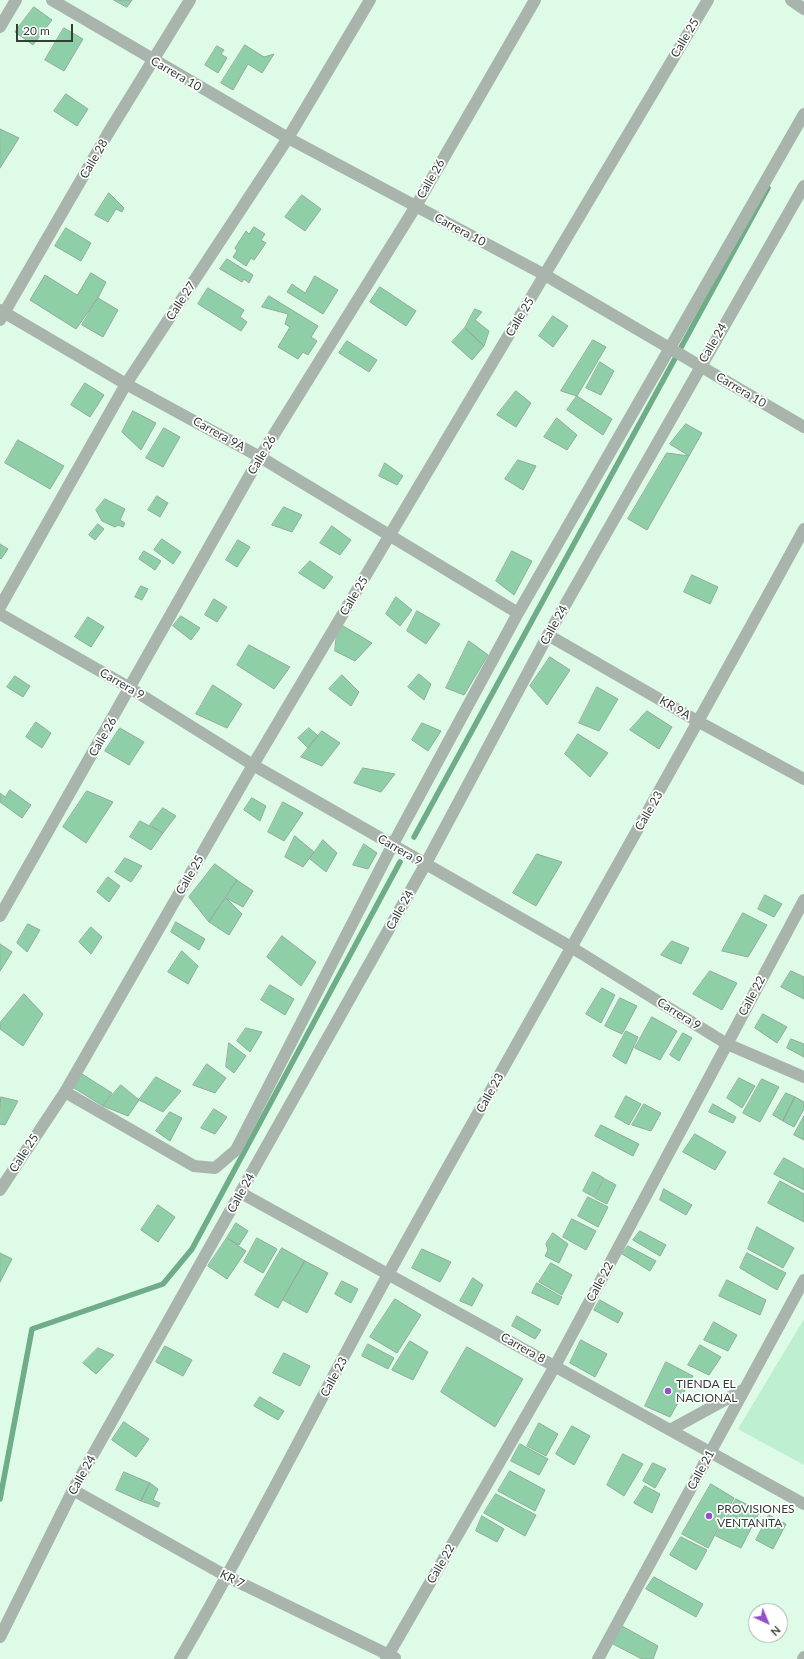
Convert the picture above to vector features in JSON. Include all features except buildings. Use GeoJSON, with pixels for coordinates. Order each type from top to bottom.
{"type":"FeatureCollection","features":[{"type":"Feature","properties":{"kind":"street"},"geometry":{"type":"LineString","coordinates":[[0,27],[16,0]]}},
{"type":"Feature","properties":{"kind":"street","name":"Carrera 10"},"geometry":{"type":"LineString","coordinates":[[52,0],[288,138],[545,275],[672,348],[698,365],[804,427]]}},
{"type":"Feature","properties":{"kind":"street","name":"Calle 28"},"geometry":{"type":"LineString","coordinates":[[2,314],[107,135],[190,0]]}},
{"type":"Feature","properties":{"kind":"street","name":"Calle 27"},"geometry":{"type":"LineString","coordinates":[[0,607],[126,384],[288,138],[370,0]]}},
{"type":"Feature","properties":{"kind":"street","name":"Calle 26"},"geometry":{"type":"LineString","coordinates":[[0,916],[260,457],[416,206],[535,0]]}},
{"type":"Feature","properties":{"kind":"street","name":"Calle 25"},"geometry":{"type":"LineString","coordinates":[[0,1190],[65,1092],[253,765],[708,0]]}},
{"type":"Feature","properties":{"kind":"street"},"geometry":{"type":"LineString","coordinates":[[791,0],[804,9]]}},
{"type":"Feature","properties":{"kind":"street"},"geometry":{"type":"LineString","coordinates":[[65,1092],[194,1166],[215,1168],[236,1150],[392,846],[518,613],[672,348],[804,114]]}},
{"type":"Feature","properties":{"kind":"street","name":"Calle 24"},"geometry":{"type":"LineString","coordinates":[[0,1637],[73,1490],[425,865],[548,635],[698,365],[804,186]]}},
{"type":"Feature","properties":{"kind":"street","name":"Carrera 9A"},"geometry":{"type":"LineString","coordinates":[[2,314],[260,457],[518,613]]}},
{"type":"Feature","properties":{"kind":"street","name":"Calle 23"},"geometry":{"type":"LineString","coordinates":[[180,1659],[228,1577],[388,1274],[699,722],[804,529]]}},
{"type":"Feature","properties":{"kind":"street","name":"Carrera 9"},"geometry":{"type":"LineString","coordinates":[[0,614],[130,688],[253,765],[425,865],[571,947],[727,1044],[804,1077]]}},
{"type":"Feature","properties":{"kind":"street","name":"KR 9A"},"geometry":{"type":"LineString","coordinates":[[548,635],[699,722],[804,779]]}},
{"type":"Feature","properties":{"kind":"street","name":"Calle 22"},"geometry":{"type":"LineString","coordinates":[[390,1658],[555,1366],[804,900]]}},
{"type":"Feature","properties":{"kind":"street","name":"Carrera 8"},"geometry":{"type":"LineString","coordinates":[[241,1193],[804,1504]]}},
{"type":"Feature","properties":{"kind":"street","name":"Calle 21"},"geometry":{"type":"LineString","coordinates":[[598,1659],[804,1280]]}},
{"type":"Feature","properties":{"kind":"street"},"geometry":{"type":"LineString","coordinates":[[670,1430],[743,1390]]}},
{"type":"Feature","properties":{"kind":"street","name":"KR 7"},"geometry":{"type":"LineString","coordinates":[[73,1490],[228,1577],[390,1658]]}},
{"type":"Feature","properties":{"kind":"green space"},"geometry":{"type":"Polygon","coordinates":[[[804,1319],[804,1465],[738,1429],[804,1319]]]}},
{"type":"Feature","properties":{"kind":"waterway"},"geometry":{"type":"LineString","coordinates":[[414,837],[768,188]]}},
{"type":"Feature","properties":{"kind":"waterway"},"geometry":{"type":"LineString","coordinates":[[0,1499],[32,1329],[163,1284],[192,1249],[400,862]]}},
{"type":"Feature","properties":{"kind":"place","name":"TIENDA EL NACIONAL"},"geometry":{"type":"Point","coordinates":[668,1391]}},
{"type":"Feature","properties":{"kind":"place","name":"PROVISIONES VENTANITA"},"geometry":{"type":"Point","coordinates":[709,1516]}}]}
